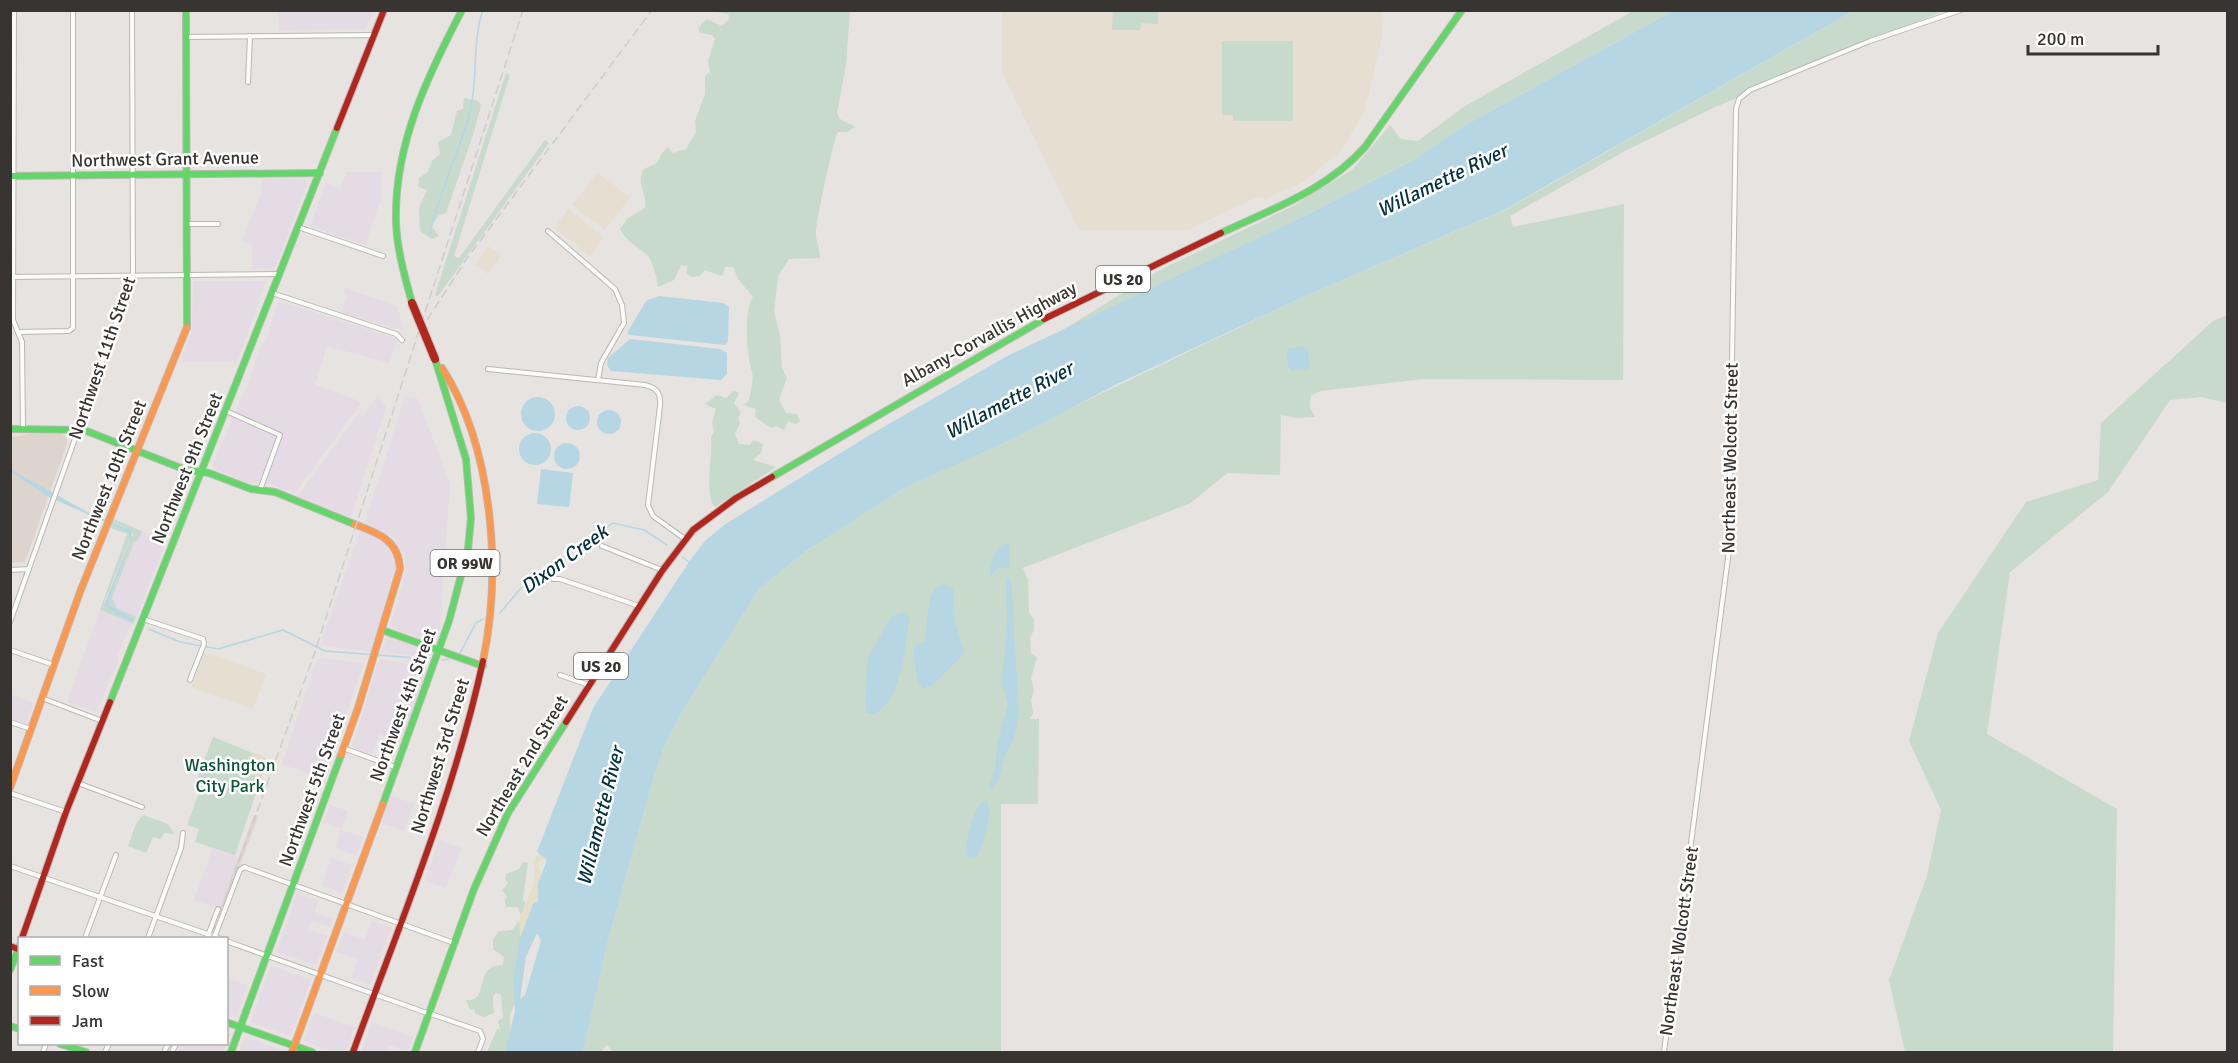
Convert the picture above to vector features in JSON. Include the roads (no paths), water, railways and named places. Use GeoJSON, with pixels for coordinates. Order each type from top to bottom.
{"type":"FeatureCollection","features":[{"type":"Feature","properties":{"kind":"main road","name":"Northwest 10th Street"},"geometry":{"type":"LineString","coordinates":[[10,788],[108,522],[186,331],[186,10]]}},
{"type":"Feature","properties":{"kind":"main road","name":"Northwest 9th Street"},"geometry":{"type":"LineString","coordinates":[[23,937],[66,812],[384,10]]}},
{"type":"Feature","properties":{"kind":"main road","name":"OR 99W"},"geometry":{"type":"LineString","coordinates":[[435,359],[412,303],[400,262],[396,236],[399,165],[405,136],[418,100],[462,10]]}},
{"type":"Feature","properties":{"kind":"main road","name":"Albany-Corvallis Highway"},"geometry":{"type":"LineString","coordinates":[[736,498],[922,387],[1043,319],[1327,182],[1353,161],[1365,147],[1462,10]]}},
{"type":"Feature","properties":{"kind":"main road","name":"Northwest Grant Avenue"},"geometry":{"type":"LineString","coordinates":[[12,176],[320,173]]}},
{"type":"Feature","properties":{"kind":"main road","name":"Northwest 4th Street"},"geometry":{"type":"LineString","coordinates":[[293,1049],[438,650],[465,564],[470,539],[472,496],[469,463],[463,434],[435,359]]}},
{"type":"Feature","properties":{"kind":"main road","name":"Northwest 3rd Street"},"geometry":{"type":"LineString","coordinates":[[353,1053],[458,761],[483,666],[492,585],[489,510],[471,434],[448,376],[435,359]]}},
{"type":"Feature","properties":{"kind":"main road"},"geometry":{"type":"LineString","coordinates":[[10,429],[78,429],[186,470],[260,490]]}},
{"type":"Feature","properties":{"kind":"main road","name":"Northwest 5th Street"},"geometry":{"type":"LineString","coordinates":[[231,1053],[343,748],[376,652],[400,569],[397,549],[386,537],[275,492],[260,490]]}},
{"type":"Feature","properties":{"kind":"main road","name":"Northeast 2nd Street"},"geometry":{"type":"LineString","coordinates":[[455,943],[488,854],[518,795],[639,606],[685,539],[703,521],[736,498]]}},
{"type":"Feature","properties":{"kind":"main road"},"geometry":{"type":"LineString","coordinates":[[382,630],[483,666]]}},
{"type":"Feature","properties":{"kind":"main road","name":"US 20"},"geometry":{"type":"LineString","coordinates":[[415,1053],[455,943]]}},
{"type":"Feature","properties":{"kind":"main road"},"geometry":{"type":"LineString","coordinates":[[10,970],[17,947]]}},
{"type":"Feature","properties":{"kind":"main road"},"geometry":{"type":"LineString","coordinates":[[228,1023],[293,1049],[312,1053]]}},
{"type":"Feature","properties":{"kind":"main road"},"geometry":{"type":"LineString","coordinates":[[63,1045],[86,1053]]}},
{"type":"Feature","properties":{"kind":"street"},"geometry":{"type":"LineString","coordinates":[[14,10],[12,277],[13,320],[22,342],[23,429]]}},
{"type":"Feature","properties":{"kind":"street"},"geometry":{"type":"LineString","coordinates":[[18,332],[72,329],[73,10]]}},
{"type":"Feature","properties":{"kind":"street","name":"Northwest 11th Street"},"geometry":{"type":"LineString","coordinates":[[10,622],[133,275],[132,10]]}},
{"type":"Feature","properties":{"kind":"street","name":"Northeast Wolcott Street"},"geometry":{"type":"LineString","coordinates":[[1664,1053],[1730,550],[1736,109],[1740,99],[1750,90],[1870,41],[1961,10]]}},
{"type":"Feature","properties":{"kind":"street"},"geometry":{"type":"LineString","coordinates":[[186,37],[375,34]]}},
{"type":"Feature","properties":{"kind":"street"},"geometry":{"type":"LineString","coordinates":[[248,82],[250,36]]}},
{"type":"Feature","properties":{"kind":"street"},"geometry":{"type":"LineString","coordinates":[[187,224],[219,224]]}},
{"type":"Feature","properties":{"kind":"street"},"geometry":{"type":"LineString","coordinates":[[298,227],[383,256]]}},
{"type":"Feature","properties":{"kind":"street"},"geometry":{"type":"LineString","coordinates":[[548,231],[615,289],[622,305],[624,323],[601,363],[598,380]]}},
{"type":"Feature","properties":{"kind":"street"},"geometry":{"type":"LineString","coordinates":[[12,277],[280,274]]}},
{"type":"Feature","properties":{"kind":"street"},"geometry":{"type":"LineString","coordinates":[[272,293],[396,334],[402,340]]}},
{"type":"Feature","properties":{"kind":"street"},"geometry":{"type":"LineString","coordinates":[[488,369],[645,384],[659,392],[660,406],[648,505],[653,516],[685,539]]}},
{"type":"Feature","properties":{"kind":"street"},"geometry":{"type":"LineString","coordinates":[[226,411],[280,435],[260,490]]}},
{"type":"Feature","properties":{"kind":"street"},"geometry":{"type":"LineString","coordinates":[[602,546],[662,571]]}},
{"type":"Feature","properties":{"kind":"street"},"geometry":{"type":"LineString","coordinates":[[10,570],[29,568]]}},
{"type":"Feature","properties":{"kind":"street"},"geometry":{"type":"LineString","coordinates":[[553,579],[560,579],[639,606]]}},
{"type":"Feature","properties":{"kind":"street"},"geometry":{"type":"LineString","coordinates":[[143,619],[200,638],[204,644],[190,680]]}},
{"type":"Feature","properties":{"kind":"street"},"geometry":{"type":"LineString","coordinates":[[10,651],[54,665]]}},
{"type":"Feature","properties":{"kind":"street"},"geometry":{"type":"LineString","coordinates":[[560,675],[589,685]]}},
{"type":"Feature","properties":{"kind":"street"},"geometry":{"type":"LineString","coordinates":[[42,698],[102,721]]}},
{"type":"Feature","properties":{"kind":"street"},"geometry":{"type":"LineString","coordinates":[[10,722],[31,729]]}},
{"type":"Feature","properties":{"kind":"street"},"geometry":{"type":"LineString","coordinates":[[343,748],[395,768]]}},
{"type":"Feature","properties":{"kind":"street"},"geometry":{"type":"LineString","coordinates":[[78,783],[142,807]]}},
{"type":"Feature","properties":{"kind":"street"},"geometry":{"type":"LineString","coordinates":[[10,793],[66,812]]}},
{"type":"Feature","properties":{"kind":"street"},"geometry":{"type":"LineString","coordinates":[[149,937],[181,848],[183,833]]}},
{"type":"Feature","properties":{"kind":"street"},"geometry":{"type":"LineString","coordinates":[[86,937],[116,855]]}},
{"type":"Feature","properties":{"kind":"street"},"geometry":{"type":"LineString","coordinates":[[10,866],[208,937],[218,909]]}},
{"type":"Feature","properties":{"kind":"street"},"geometry":{"type":"LineString","coordinates":[[216,937],[242,867],[455,943]]}},
{"type":"Feature","properties":{"kind":"street"},"geometry":{"type":"LineString","coordinates":[[228,942],[482,1034],[483,1039],[478,1053]]}},
{"type":"Feature","properties":{"kind":"water","name":"Willamette River"},"geometry":{"type":"Polygon","coordinates":[[[1673,11],[1853,11],[1504,210],[1303,297],[1115,385],[1014,438],[906,487],[806,551],[759,589],[683,710],[665,744],[607,944],[583,1052],[505,1052],[515,1011],[513,981],[520,938],[533,904],[538,901],[538,883],[547,860],[537,852],[593,708],[705,541],[724,525],[868,436],[1009,355],[1307,215],[1417,158],[1462,127],[1673,11]],[[537,933],[526,957],[520,999],[525,995],[541,941],[537,933]]]}},
{"type":"Feature","properties":{"kind":"water"},"geometry":{"type":"Polygon","coordinates":[[[659,296],[723,303],[729,307],[728,341],[725,345],[627,333],[646,301],[659,296]]]}},
{"type":"Feature","properties":{"kind":"water"},"geometry":{"type":"Polygon","coordinates":[[[630,339],[720,349],[727,353],[727,374],[721,380],[611,371],[607,365],[608,358],[630,339]]]}},
{"type":"Feature","properties":{"kind":"water"},"geometry":{"type":"Polygon","coordinates":[[[1301,347],[1308,349],[1309,369],[1291,371],[1288,367],[1287,349],[1301,347]]]}},
{"type":"Feature","properties":{"kind":"water"},"geometry":{"type":"Polygon","coordinates":[[[538,397],[550,402],[555,414],[550,426],[538,431],[526,426],[521,414],[526,402],[538,397]]]}},
{"type":"Feature","properties":{"kind":"water"},"geometry":{"type":"Polygon","coordinates":[[[578,406],[586,410],[590,418],[586,426],[578,430],[570,426],[566,418],[570,410],[578,406]]]}},
{"type":"Feature","properties":{"kind":"water"},"geometry":{"type":"Polygon","coordinates":[[[609,410],[614,411],[620,417],[620,427],[614,433],[609,434],[604,433],[598,427],[597,422],[598,417],[604,411],[609,410]]]}},
{"type":"Feature","properties":{"kind":"water"},"geometry":{"type":"Polygon","coordinates":[[[535,433],[547,437],[551,449],[547,461],[535,465],[523,461],[519,449],[523,437],[535,433]]]}},
{"type":"Feature","properties":{"kind":"water"},"geometry":{"type":"Polygon","coordinates":[[[567,443],[576,447],[580,456],[576,465],[567,469],[558,465],[554,456],[558,447],[567,443]]]}},
{"type":"Feature","properties":{"kind":"water"},"geometry":{"type":"Polygon","coordinates":[[[10,469],[89,513],[131,530],[132,538],[108,604],[135,620],[134,622],[117,615],[104,605],[130,541],[130,533],[49,497],[11,472],[10,469]]]}},
{"type":"Feature","properties":{"kind":"water"},"geometry":{"type":"Polygon","coordinates":[[[541,469],[573,473],[569,507],[537,504],[541,469]]]}},
{"type":"Feature","properties":{"kind":"water"},"geometry":{"type":"Polygon","coordinates":[[[1010,543],[1010,567],[998,568],[990,577],[992,561],[997,551],[1000,547],[1010,543]]]}},
{"type":"Feature","properties":{"kind":"water"},"geometry":{"type":"Polygon","coordinates":[[[1006,577],[1011,579],[1019,713],[1014,738],[1005,755],[999,778],[991,790],[988,786],[995,771],[997,744],[1008,704],[1002,683],[1007,623],[1006,577]]]}},
{"type":"Feature","properties":{"kind":"water"},"geometry":{"type":"Polygon","coordinates":[[[943,583],[953,589],[955,624],[965,652],[934,684],[923,689],[917,680],[913,648],[914,645],[924,642],[930,600],[937,587],[943,583]]]}},
{"type":"Feature","properties":{"kind":"water"},"geometry":{"type":"Polygon","coordinates":[[[902,612],[909,617],[904,656],[897,684],[884,706],[875,714],[867,713],[865,706],[868,657],[891,617],[902,612]]]}},
{"type":"Feature","properties":{"kind":"water"},"geometry":{"type":"Polygon","coordinates":[[[986,800],[989,813],[985,837],[977,857],[970,859],[965,853],[971,824],[977,809],[986,800]]]}},
{"type":"Feature","properties":{"kind":"waterway"},"geometry":{"type":"LineString","coordinates":[[430,233],[438,203],[469,115],[474,89],[477,36],[483,10]]}},
{"type":"Feature","properties":{"kind":"waterway","name":"Dixon Creek"},"geometry":{"type":"LineString","coordinates":[[500,613],[521,588],[613,523],[644,530],[667,545]]}},
{"type":"Feature","properties":{"kind":"waterway","name":"Dixon Creek"},"geometry":{"type":"LineString","coordinates":[[682,557],[689,562]]}},
{"type":"Feature","properties":{"kind":"waterway","name":"Dixon Creek"},"geometry":{"type":"LineString","coordinates":[[460,653],[476,623],[483,619]]}},
{"type":"Feature","properties":{"kind":"waterway","name":"Dixon Creek"},"geometry":{"type":"LineString","coordinates":[[149,629],[180,642],[218,649],[283,630],[325,651],[430,659]]}},
{"type":"Feature","properties":{"kind":"waterway","name":"Dixon Creek"},"geometry":{"type":"LineString","coordinates":[[442,660],[449,659]]}},
{"type":"Feature","properties":{"kind":"railway"},"geometry":{"type":"LineString","coordinates":[[211,937],[315,652],[523,10]]}},
{"type":"Feature","properties":{"kind":"railway"},"geometry":{"type":"LineString","coordinates":[[427,320],[468,257],[652,10]]}},
{"type":"Feature","properties":{"kind":"railway"},"geometry":{"type":"LineString","coordinates":[[169,1052],[172,1045]]}},
{"type":"Feature","properties":{"kind":"park label","name":"Washington City Park"},"geometry":{"type":"Point","coordinates":[230,775]}}]}
